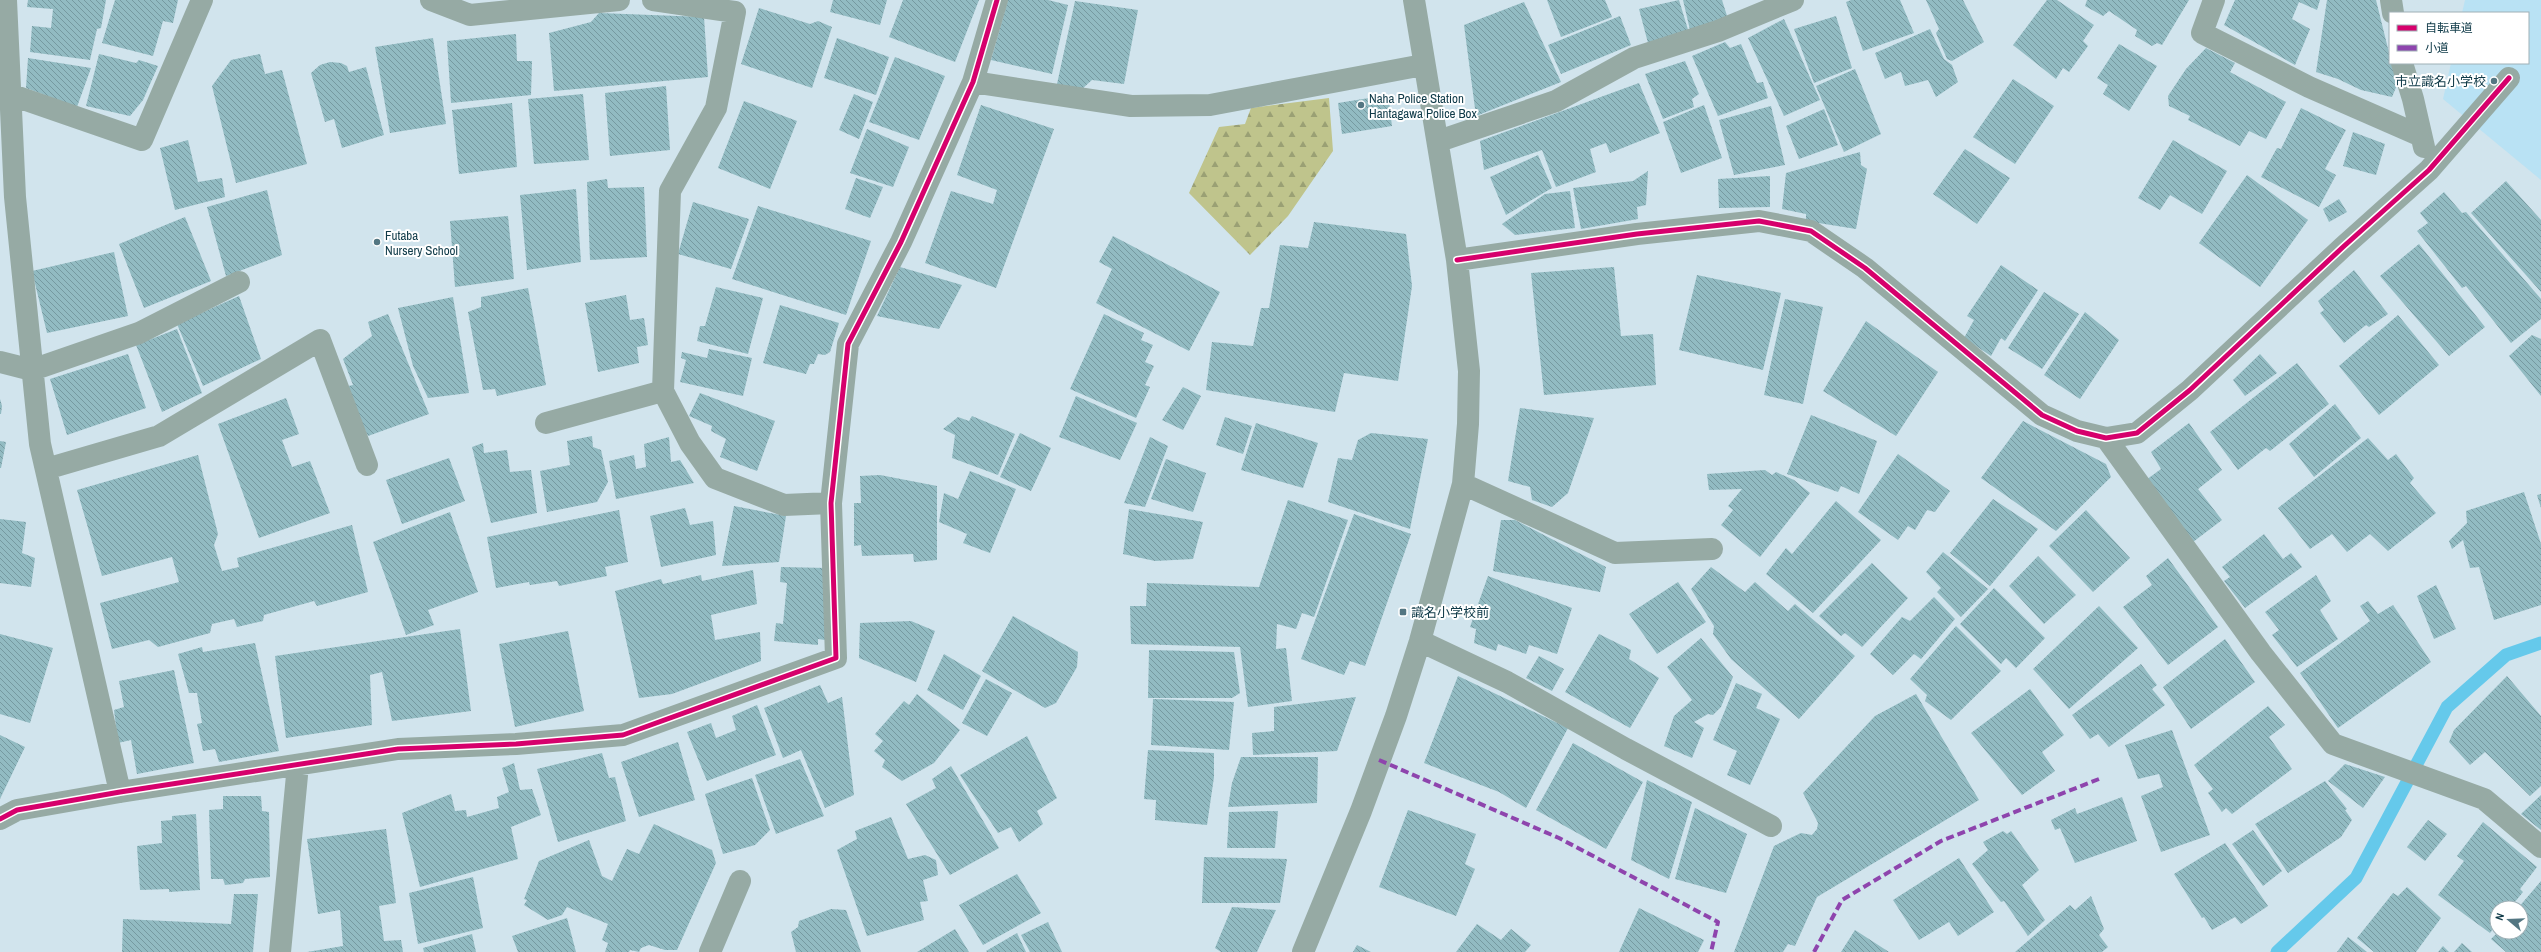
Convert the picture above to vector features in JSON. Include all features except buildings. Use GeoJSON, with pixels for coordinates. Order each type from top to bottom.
{"type":"FeatureCollection","features":[{"type":"Feature","properties":{"kind":"street"},"geometry":{"type":"LineString","coordinates":[[6,0],[9,94],[7,194],[32,370],[40,444],[120,792]]}},
{"type":"Feature","properties":{"kind":"street"},"geometry":{"type":"LineString","coordinates":[[9,94],[142,140],[202,0]]}},
{"type":"Feature","properties":{"kind":"street"},"geometry":{"type":"LineString","coordinates":[[431,0],[470,15],[619,0]]}},
{"type":"Feature","properties":{"kind":"street"},"geometry":{"type":"LineString","coordinates":[[653,0],[737,6],[716,108],[670,191],[663,391],[690,443],[715,478],[784,504],[831,503]]}},
{"type":"Feature","properties":{"kind":"street"},"geometry":{"type":"LineString","coordinates":[[0,819],[17,810],[120,792],[398,749],[516,744],[623,735],[836,658],[831,503],[848,344],[901,242],[973,82],[997,0]]}},
{"type":"Feature","properties":{"kind":"street"},"geometry":{"type":"LineString","coordinates":[[1303,952],[1361,811],[1396,716],[1420,641],[1463,484],[1468,424],[1469,371],[1457,260],[1439,141],[1423,65],[1414,0]]}},
{"type":"Feature","properties":{"kind":"street"},"geometry":{"type":"LineString","coordinates":[[1439,141],[1556,101],[1634,58],[1718,31],[1793,0]]}},
{"type":"Feature","properties":{"kind":"street"},"geometry":{"type":"LineString","coordinates":[[2214,0],[2202,33],[2309,88],[2421,136]]}},
{"type":"Feature","properties":{"kind":"street"},"geometry":{"type":"LineString","coordinates":[[2391,0],[2393,12]]}},
{"type":"Feature","properties":{"kind":"street"},"geometry":{"type":"LineString","coordinates":[[2402,64],[2413,99],[2429,170]]}},
{"type":"Feature","properties":{"kind":"street"},"geometry":{"type":"LineString","coordinates":[[973,82],[1131,106],[1210,105],[1423,65]]}},
{"type":"Feature","properties":{"kind":"street"},"geometry":{"type":"LineString","coordinates":[[1457,260],[1637,234],[1759,222],[1811,231],[1865,268],[2042,415],[2077,432],[2106,438],[2137,434],[2190,390],[2343,247],[2429,170],[2509,78]]}},
{"type":"Feature","properties":{"kind":"street"},"geometry":{"type":"LineString","coordinates":[[0,362],[32,370],[139,333],[239,282]]}},
{"type":"Feature","properties":{"kind":"street"},"geometry":{"type":"LineString","coordinates":[[46,470],[159,436],[320,340],[367,465]]}},
{"type":"Feature","properties":{"kind":"street"},"geometry":{"type":"LineString","coordinates":[[546,423],[663,391]]}},
{"type":"Feature","properties":{"kind":"street"},"geometry":{"type":"LineString","coordinates":[[2106,438],[2256,647],[2333,744],[2484,799],[2541,847]]}},
{"type":"Feature","properties":{"kind":"street"},"geometry":{"type":"LineString","coordinates":[[1463,484],[1615,553],[1712,549]]}},
{"type":"Feature","properties":{"kind":"street"},"geometry":{"type":"LineString","coordinates":[[1420,641],[1506,682],[1626,749],[1771,826]]}},
{"type":"Feature","properties":{"kind":"street"},"geometry":{"type":"LineString","coordinates":[[280,952],[298,765]]}},
{"type":"Feature","properties":{"kind":"street"},"geometry":{"type":"LineString","coordinates":[[710,952],[740,881]]}},
{"type":"Feature","properties":{"kind":"shaded area","name":"市立識名小学校"},"geometry":{"type":"Polygon","coordinates":[[[2465,0],[2541,0],[2541,180],[2443,99],[2451,64],[2529,64],[2529,12],[2462,12],[2465,0]]]}},
{"type":"Feature","properties":{"kind":"green space"},"geometry":{"type":"Polygon","coordinates":[[[1329,98],[1333,151],[1288,216],[1250,255],[1189,193],[1219,127],[1245,124],[1251,108],[1329,98]]]}},
{"type":"Feature","properties":{"kind":"waterway"},"geometry":{"type":"LineString","coordinates":[[2277,952],[2356,878],[2447,707],[2506,655],[2541,643]]}},
{"type":"Feature","properties":{"kind":"marked path"},"geometry":{"type":"LineString","coordinates":[[1379,760],[1559,838],[1718,922],[1711,952]]}},
{"type":"Feature","properties":{"kind":"marked path"},"geometry":{"type":"LineString","coordinates":[[1814,952],[1842,900],[1941,841],[2099,779]]}},
{"type":"Feature","properties":{"kind":"cycle path"},"geometry":{"type":"LineString","coordinates":[[0,819],[17,810],[120,792],[398,749],[516,744],[623,735],[836,658],[831,503],[848,344],[901,242],[973,82],[997,0]]}},
{"type":"Feature","properties":{"kind":"cycle path"},"geometry":{"type":"LineString","coordinates":[[1457,260],[1637,234],[1759,221],[1811,231],[1865,268],[2042,415],[2077,431],[2106,438],[2137,433],[2190,390],[2343,247],[2429,170],[2509,78]]}},
{"type":"Feature","properties":{"kind":"place","name":"市立識名小学校"},"geometry":{"type":"Point","coordinates":[2494,81]}},
{"type":"Feature","properties":{"kind":"place","name":"Naha Police Station Hantagawa Police Box"},"geometry":{"type":"Point","coordinates":[1361,105]}},
{"type":"Feature","properties":{"kind":"place","name":"Futaba Nursery School"},"geometry":{"type":"Point","coordinates":[377,242]}},
{"type":"Feature","properties":{"kind":"place","name":"識名小学校前"},"geometry":{"type":"Point","coordinates":[1403,612]}}]}
